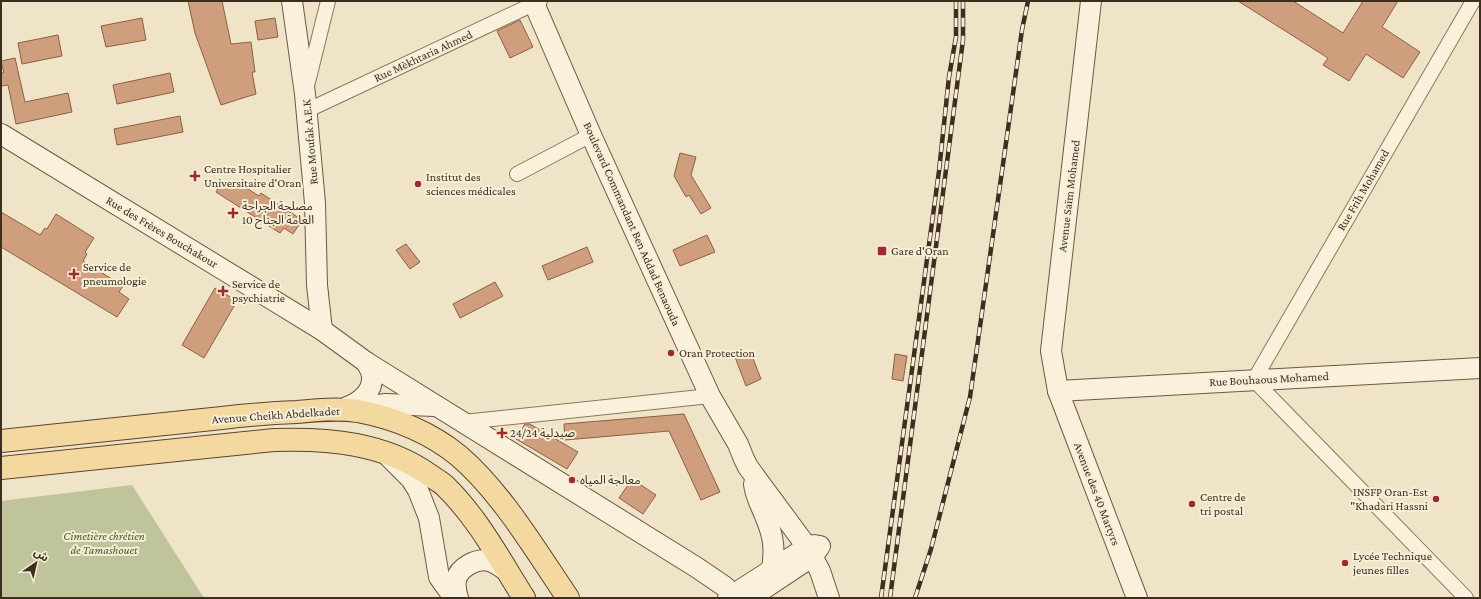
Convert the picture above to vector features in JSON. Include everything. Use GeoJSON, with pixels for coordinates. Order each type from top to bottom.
{"type":"FeatureCollection","features":[{"type":"Feature","properties":{"kind":"main road","name":"Avenue Cheikh Abdelkader"},"geometry":{"type":"LineString","coordinates":[[1,441],[251,415],[341,410],[357,411],[397,421],[441,443],[476,472],[520,528],[568,598]]}},
{"type":"Feature","properties":{"kind":"main road","name":"Avenue Cheikh Abdelkader"},"geometry":{"type":"LineString","coordinates":[[1,468],[274,440],[317,440],[346,443],[384,452],[406,461],[444,486],[471,517],[524,598]]}},
{"type":"Feature","properties":{"kind":"street"},"geometry":{"type":"LineString","coordinates":[[292,1],[306,103]]}},
{"type":"Feature","properties":{"kind":"street","name":"Rue Moufak A.E.K"},"geometry":{"type":"LineString","coordinates":[[322,330],[317,285],[315,203],[306,103],[328,1]]}},
{"type":"Feature","properties":{"kind":"street","name":"Avenue Saïm Mohamed"},"geometry":{"type":"LineString","coordinates":[[1058,391],[1051,351],[1091,1]]}},
{"type":"Feature","properties":{"kind":"street","name":"Rue Frih Mohamed"},"geometry":{"type":"LineString","coordinates":[[1254,380],[1473,1]]}},
{"type":"Feature","properties":{"kind":"street","name":"Rue Mèkhtaria Ahmed"},"geometry":{"type":"LineString","coordinates":[[306,103],[536,2]]}},
{"type":"Feature","properties":{"kind":"street","name":"Boulevard Commandant Ben Addad Benaouda"},"geometry":{"type":"LineString","coordinates":[[536,2],[591,135],[710,396],[738,444],[753,475],[813,550],[832,580],[835,598]]}},
{"type":"Feature","properties":{"kind":"street","name":"Rue des Frères Bouchakour"},"geometry":{"type":"LineString","coordinates":[[1,134],[295,313],[322,330],[366,362]]}},
{"type":"Feature","properties":{"kind":"street"},"geometry":{"type":"LineString","coordinates":[[517,174],[591,135]]}},
{"type":"Feature","properties":{"kind":"street"},"geometry":{"type":"LineString","coordinates":[[295,313],[317,285]]}},
{"type":"Feature","properties":{"kind":"street"},"geometry":{"type":"LineString","coordinates":[[366,362],[740,594]]}},
{"type":"Feature","properties":{"kind":"street"},"geometry":{"type":"LineString","coordinates":[[341,410],[360,401],[369,391],[372,378],[366,362]]}},
{"type":"Feature","properties":{"kind":"street","name":"Rue Bouhaous Mohamed"},"geometry":{"type":"LineString","coordinates":[[1058,391],[1480,368]]}},
{"type":"Feature","properties":{"kind":"street"},"geometry":{"type":"LineString","coordinates":[[1254,380],[1466,598]]}},
{"type":"Feature","properties":{"kind":"street","name":"Avenue des 40 Martyrs"},"geometry":{"type":"LineString","coordinates":[[1058,391],[1137,598]]}},
{"type":"Feature","properties":{"kind":"street"},"geometry":{"type":"LineString","coordinates":[[464,422],[710,396]]}},
{"type":"Feature","properties":{"kind":"street"},"geometry":{"type":"LineString","coordinates":[[341,410],[386,404],[438,406]]}},
{"type":"Feature","properties":{"kind":"street","name":"Boulevard Commandant Ben Addad Benaouda"},"geometry":{"type":"LineString","coordinates":[[738,444],[757,459],[805,520],[829,598]]}},
{"type":"Feature","properties":{"kind":"street"},"geometry":{"type":"LineString","coordinates":[[384,452],[411,479],[418,490],[429,518],[439,577],[454,598]]}},
{"type":"Feature","properties":{"kind":"street"},"geometry":{"type":"LineString","coordinates":[[753,475],[756,496],[771,530],[774,546],[772,568]]}},
{"type":"Feature","properties":{"kind":"street"},"geometry":{"type":"LineString","coordinates":[[740,594],[813,550]]}},
{"type":"Feature","properties":{"kind":"street"},"geometry":{"type":"LineString","coordinates":[[740,594],[772,568],[813,550]]}},
{"type":"Feature","properties":{"kind":"street"},"geometry":{"type":"LineString","coordinates":[[458,598],[456,591],[456,580],[460,572],[469,564],[477,561],[487,561],[497,564],[508,572]]}},
{"type":"Feature","properties":{"kind":"green space","name":"Cimetière chrétien de Tamashouet"},"geometry":{"type":"Polygon","coordinates":[[[132,485],[204,598],[1,598],[1,501],[132,485]]]}},
{"type":"Feature","properties":{"kind":"building"},"geometry":{"type":"Polygon","coordinates":[[[188,1],[222,1],[231,44],[251,42],[255,72],[252,72],[256,94],[221,105],[195,33],[188,1]]]}},
{"type":"Feature","properties":{"kind":"building"},"geometry":{"type":"Polygon","coordinates":[[[1238,1],[1293,1],[1343,33],[1363,1],[1398,1],[1382,27],[1420,52],[1403,78],[1366,54],[1349,81],[1323,65],[1328,58],[1238,1]]]}},
{"type":"Feature","properties":{"kind":"building"},"geometry":{"type":"Polygon","coordinates":[[[142,18],[146,40],[106,47],[101,26],[142,18]]]}},
{"type":"Feature","properties":{"kind":"building"},"geometry":{"type":"Polygon","coordinates":[[[275,18],[278,37],[258,40],[255,21],[275,18]]]}},
{"type":"Feature","properties":{"kind":"building"},"geometry":{"type":"Polygon","coordinates":[[[520,20],[533,47],[510,58],[497,31],[520,20]]]}},
{"type":"Feature","properties":{"kind":"building"},"geometry":{"type":"Polygon","coordinates":[[[58,35],[62,56],[22,64],[18,43],[58,35]]]}},
{"type":"Feature","properties":{"kind":"building"},"geometry":{"type":"Polygon","coordinates":[[[15,58],[25,102],[68,93],[72,112],[16,124],[8,85],[1,86],[1,73],[4,73],[1,61],[15,58]]]}},
{"type":"Feature","properties":{"kind":"building"},"geometry":{"type":"Polygon","coordinates":[[[170,73],[174,92],[117,104],[113,85],[170,73]]]}},
{"type":"Feature","properties":{"kind":"building"},"geometry":{"type":"Polygon","coordinates":[[[180,116],[183,132],[117,145],[114,129],[180,116]]]}},
{"type":"Feature","properties":{"kind":"building"},"geometry":{"type":"Polygon","coordinates":[[[680,153],[696,157],[691,175],[711,208],[701,214],[689,195],[686,197],[674,176],[680,153]]]}},
{"type":"Feature","properties":{"kind":"building"},"geometry":{"type":"Polygon","coordinates":[[[234,180],[259,196],[261,193],[302,220],[293,234],[284,228],[280,233],[216,192],[223,181],[230,186],[234,180]]]}},
{"type":"Feature","properties":{"kind":"building","name":"Service de pneumologie"},"geometry":{"type":"Polygon","coordinates":[[[1,212],[40,235],[45,228],[47,229],[56,214],[94,238],[85,252],[87,254],[83,261],[123,286],[119,292],[129,299],[117,317],[1,247],[1,212]]]}},
{"type":"Feature","properties":{"kind":"building"},"geometry":{"type":"Polygon","coordinates":[[[707,235],[715,252],[680,266],[673,250],[707,235]]]}},
{"type":"Feature","properties":{"kind":"building"},"geometry":{"type":"Polygon","coordinates":[[[406,244],[420,262],[410,269],[396,250],[406,244]]]}},
{"type":"Feature","properties":{"kind":"building"},"geometry":{"type":"Polygon","coordinates":[[[587,247],[593,262],[548,280],[542,266],[587,247]]]}},
{"type":"Feature","properties":{"kind":"building"},"geometry":{"type":"Polygon","coordinates":[[[495,282],[503,296],[460,318],[453,304],[495,282]]]}},
{"type":"Feature","properties":{"kind":"building"},"geometry":{"type":"Polygon","coordinates":[[[215,288],[237,301],[204,358],[182,345],[215,288]]]}},
{"type":"Feature","properties":{"kind":"building"},"geometry":{"type":"Polygon","coordinates":[[[750,351],[761,379],[746,386],[735,357],[750,351]]]}},
{"type":"Feature","properties":{"kind":"building"},"geometry":{"type":"Polygon","coordinates":[[[895,354],[907,356],[903,381],[892,379],[895,354]]]}},
{"type":"Feature","properties":{"kind":"building"},"geometry":{"type":"Polygon","coordinates":[[[684,414],[720,492],[701,500],[669,431],[565,440],[564,424],[684,414]]]}},
{"type":"Feature","properties":{"kind":"building"},"geometry":{"type":"Polygon","coordinates":[[[525,424],[530,424],[578,452],[567,469],[516,439],[525,424]]]}},
{"type":"Feature","properties":{"kind":"building"},"geometry":{"type":"Polygon","coordinates":[[[632,479],[656,495],[643,514],[619,498],[632,479]]]}},
{"type":"Feature","properties":{"kind":"railway"},"geometry":{"type":"LineString","coordinates":[[881,598],[939,171],[949,77],[956,37],[956,1]]}},
{"type":"Feature","properties":{"kind":"railway"},"geometry":{"type":"LineString","coordinates":[[890,598],[963,40],[963,1]]}},
{"type":"Feature","properties":{"kind":"railway"},"geometry":{"type":"LineString","coordinates":[[915,598],[931,549],[970,397],[1022,30],[1028,1]]}},
{"type":"Feature","properties":{"kind":"place","name":"Centre Hospitalier Universitaire d'Oran"},"geometry":{"type":"Point","coordinates":[195,176]}},
{"type":"Feature","properties":{"kind":"place","name":"Institut des sciences médicales"},"geometry":{"type":"Point","coordinates":[418,184]}},
{"type":"Feature","properties":{"kind":"place","name":"مصلحة الجراحة العامة الجناح 10"},"geometry":{"type":"Point","coordinates":[233,213]}},
{"type":"Feature","properties":{"kind":"place","name":"Gare d'Oran"},"geometry":{"type":"Point","coordinates":[882,251]}},
{"type":"Feature","properties":{"kind":"place","name":"Service de pneumologie"},"geometry":{"type":"Point","coordinates":[74,274]}},
{"type":"Feature","properties":{"kind":"place","name":"Service de psychiatrie"},"geometry":{"type":"Point","coordinates":[223,291]}},
{"type":"Feature","properties":{"kind":"place","name":"Oran Protection"},"geometry":{"type":"Point","coordinates":[671,353]}},
{"type":"Feature","properties":{"kind":"place","name":"صيدلية 24/24"},"geometry":{"type":"Point","coordinates":[502,433]}},
{"type":"Feature","properties":{"kind":"place","name":"معالجة المياه"},"geometry":{"type":"Point","coordinates":[572,480]}},
{"type":"Feature","properties":{"kind":"place","name":"INSFP Oran-Est \"Khadari Hassni"},"geometry":{"type":"Point","coordinates":[1436,499]}},
{"type":"Feature","properties":{"kind":"place","name":"Centre de tri postal"},"geometry":{"type":"Point","coordinates":[1192,504]}},
{"type":"Feature","properties":{"kind":"place","name":"Lycée Technique jeunes filles"},"geometry":{"type":"Point","coordinates":[1345,563]}}]}
